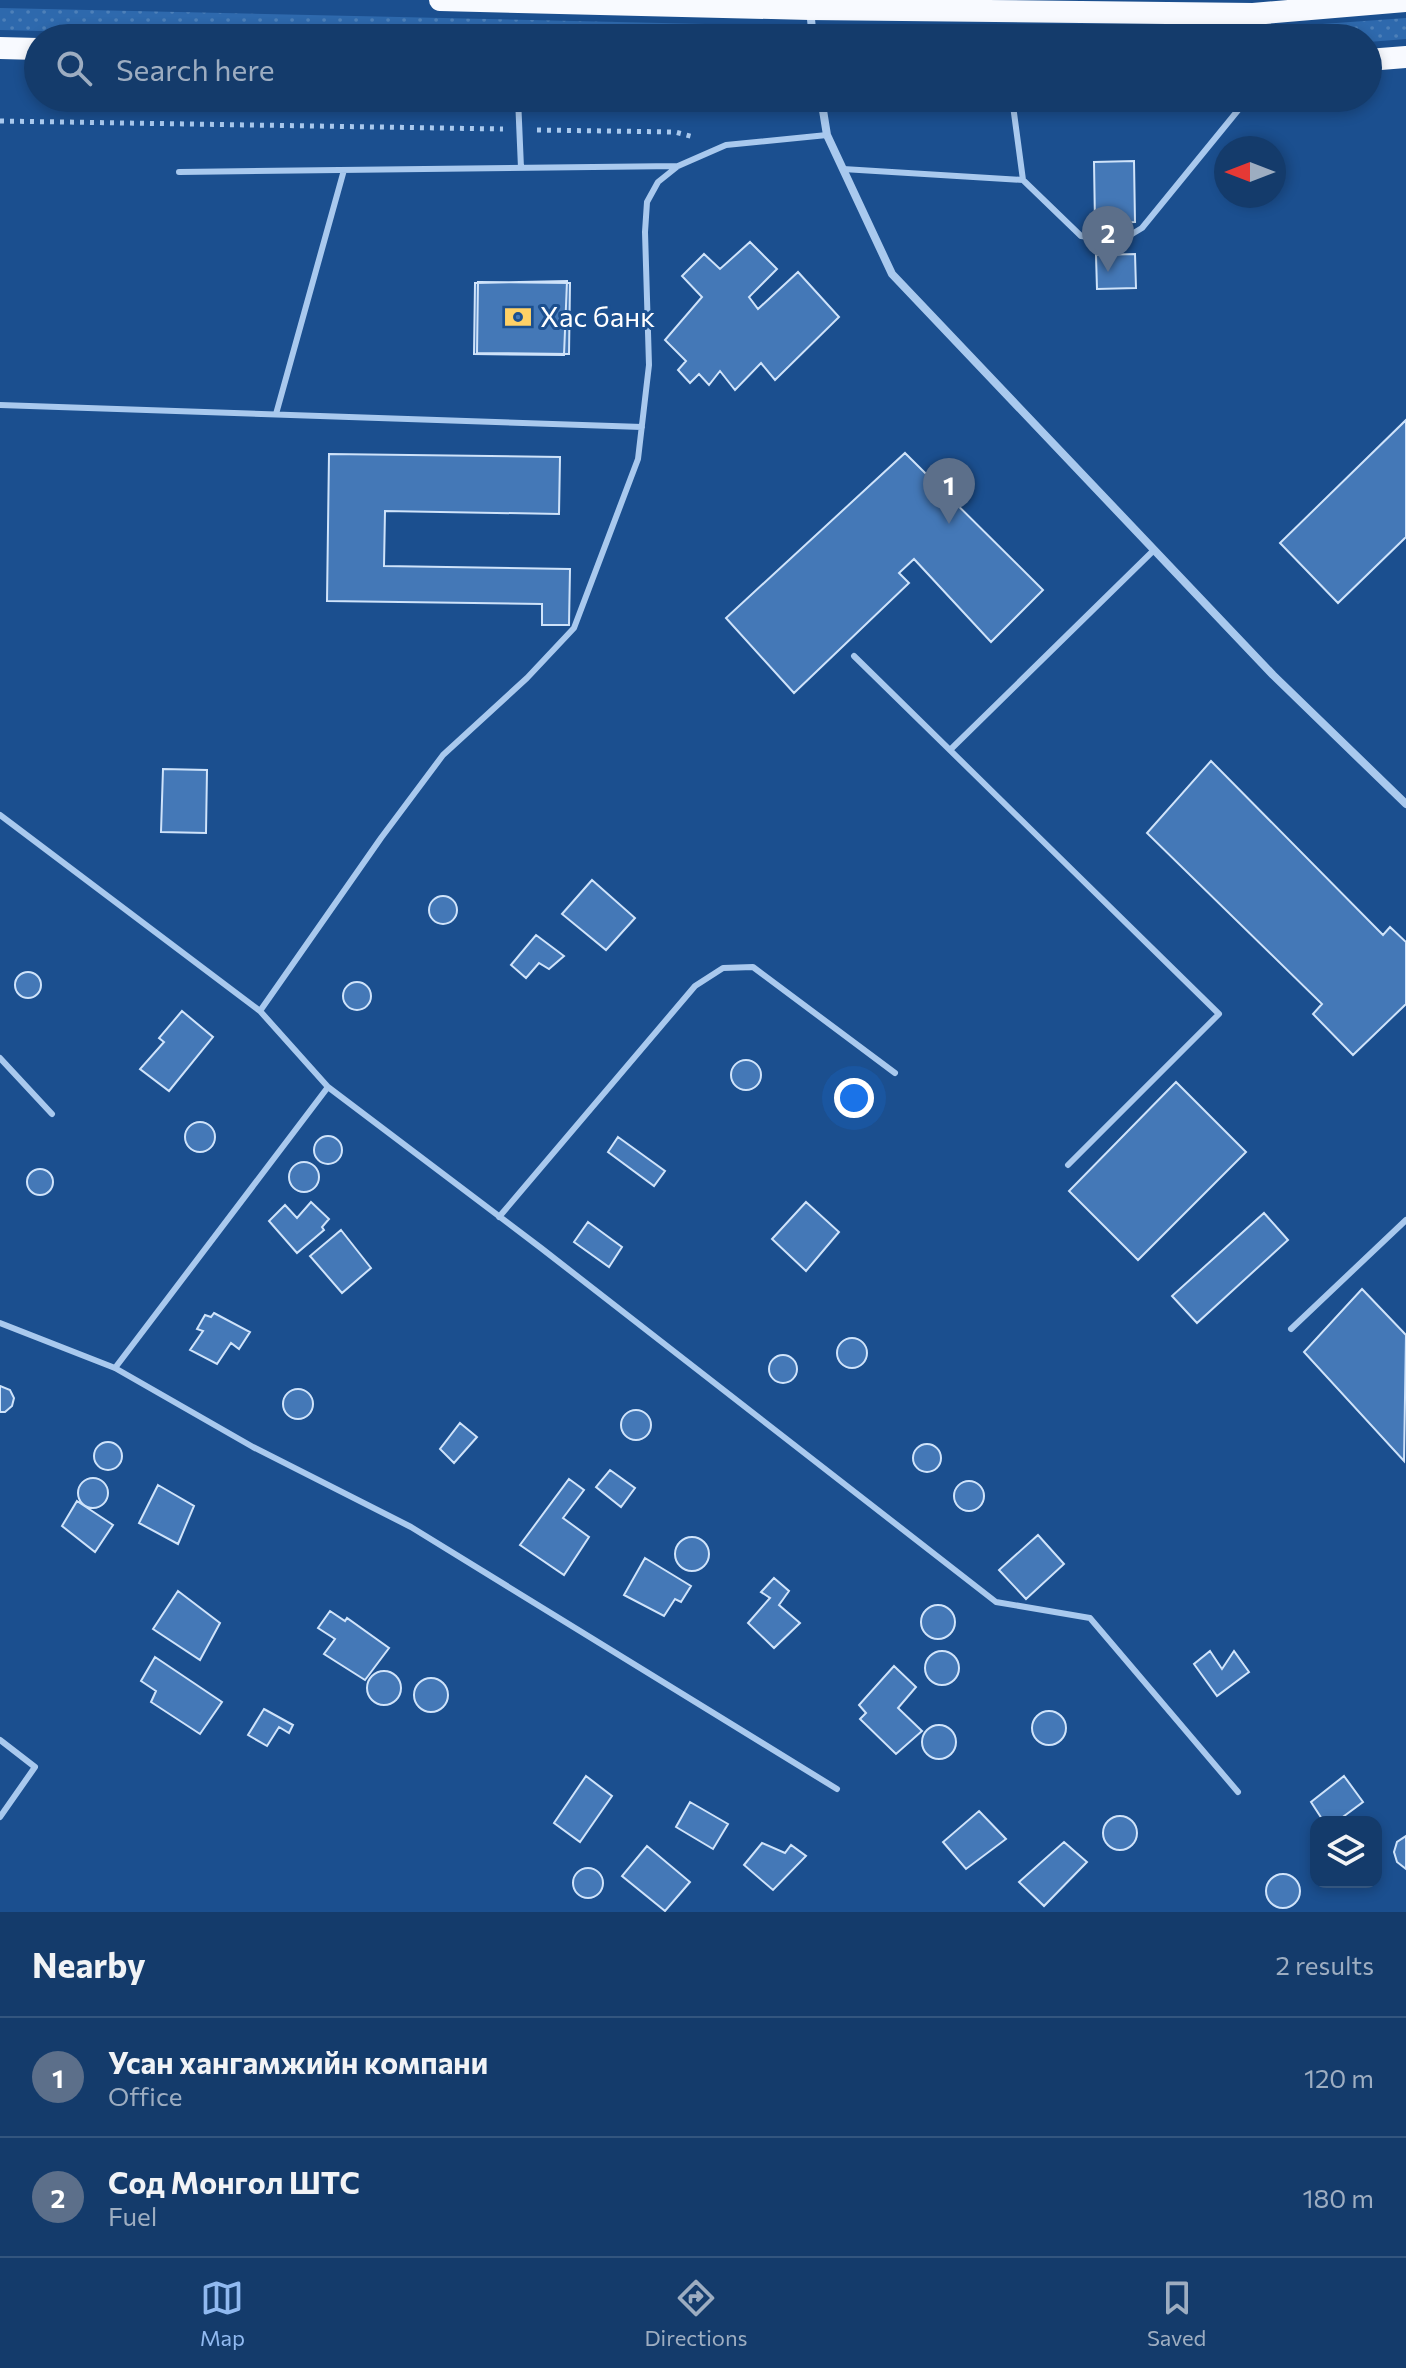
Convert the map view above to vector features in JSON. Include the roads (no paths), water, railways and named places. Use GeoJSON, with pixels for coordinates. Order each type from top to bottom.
{"type":"FeatureCollection","features":[{"type":"Feature","properties":{"kind":"highway"},"geometry":{"type":"LineString","coordinates":[[440,0],[810,9],[886,5],[1253,14],[1406,1]]}},
{"type":"Feature","properties":{"kind":"highway"},"geometry":{"type":"LineString","coordinates":[[0,48],[24,49]]}},
{"type":"Feature","properties":{"kind":"highway"},"geometry":{"type":"LineString","coordinates":[[1382,59],[1406,57]]}},
{"type":"Feature","properties":{"kind":"street"},"geometry":{"type":"LineString","coordinates":[[810,9],[812,24]]}},
{"type":"Feature","properties":{"kind":"street"},"geometry":{"type":"LineString","coordinates":[[823,112],[827,135],[892,274],[1273,675],[1406,804]]}},
{"type":"Feature","properties":{"kind":"lane"},"geometry":{"type":"LineString","coordinates":[[518,112],[521,168]]}},
{"type":"Feature","properties":{"kind":"lane"},"geometry":{"type":"LineString","coordinates":[[1014,112],[1023,180],[1081,236],[1109,240],[1127,237],[1142,228],[1237,112]]}},
{"type":"Feature","properties":{"kind":"lane"},"geometry":{"type":"LineString","coordinates":[[260,1011],[443,755],[527,678],[574,628],[638,459],[649,365],[647,202],[658,182],[678,166],[726,145],[827,135]]}},
{"type":"Feature","properties":{"kind":"lane"},"geometry":{"type":"LineString","coordinates":[[179,172],[678,166]]}},
{"type":"Feature","properties":{"kind":"lane"},"geometry":{"type":"LineString","coordinates":[[843,169],[1023,180]]}},
{"type":"Feature","properties":{"kind":"lane"},"geometry":{"type":"LineString","coordinates":[[276,414],[344,170]]}},
{"type":"Feature","properties":{"kind":"lane"},"geometry":{"type":"LineString","coordinates":[[0,405],[642,427]]}},
{"type":"Feature","properties":{"kind":"lane"},"geometry":{"type":"LineString","coordinates":[[950,750],[1154,550]]}},
{"type":"Feature","properties":{"kind":"lane"},"geometry":{"type":"LineString","coordinates":[[854,656],[1219,1014],[1068,1165]]}},
{"type":"Feature","properties":{"kind":"lane"},"geometry":{"type":"LineString","coordinates":[[0,815],[260,1011],[328,1087],[996,1602],[1090,1618],[1238,1792]]}},
{"type":"Feature","properties":{"kind":"lane"},"geometry":{"type":"LineString","coordinates":[[499,1217],[695,986],[723,968],[753,967],[895,1073]]}},
{"type":"Feature","properties":{"kind":"lane"},"geometry":{"type":"LineString","coordinates":[[0,1058],[52,1114]]}},
{"type":"Feature","properties":{"kind":"lane"},"geometry":{"type":"LineString","coordinates":[[115,1368],[328,1087]]}},
{"type":"Feature","properties":{"kind":"lane"},"geometry":{"type":"LineString","coordinates":[[1291,1329],[1406,1220]]}},
{"type":"Feature","properties":{"kind":"lane"},"geometry":{"type":"LineString","coordinates":[[0,1323],[115,1368],[253,1447],[411,1527],[837,1789]]}},
{"type":"Feature","properties":{"kind":"lane"},"geometry":{"type":"LineString","coordinates":[[0,1740],[35,1767],[0,1817]]}},
{"type":"Feature","properties":{"kind":"place","name":"Сод Монгол ШТС"},"geometry":{"type":"Point","coordinates":[1108,272]}},
{"type":"Feature","properties":{"kind":"place","name":"Хас банк"},"geometry":{"type":"Point","coordinates":[518,317]}},
{"type":"Feature","properties":{"kind":"place","name":"Усан хангамжийн компани"},"geometry":{"type":"Point","coordinates":[949,524]}}]}
